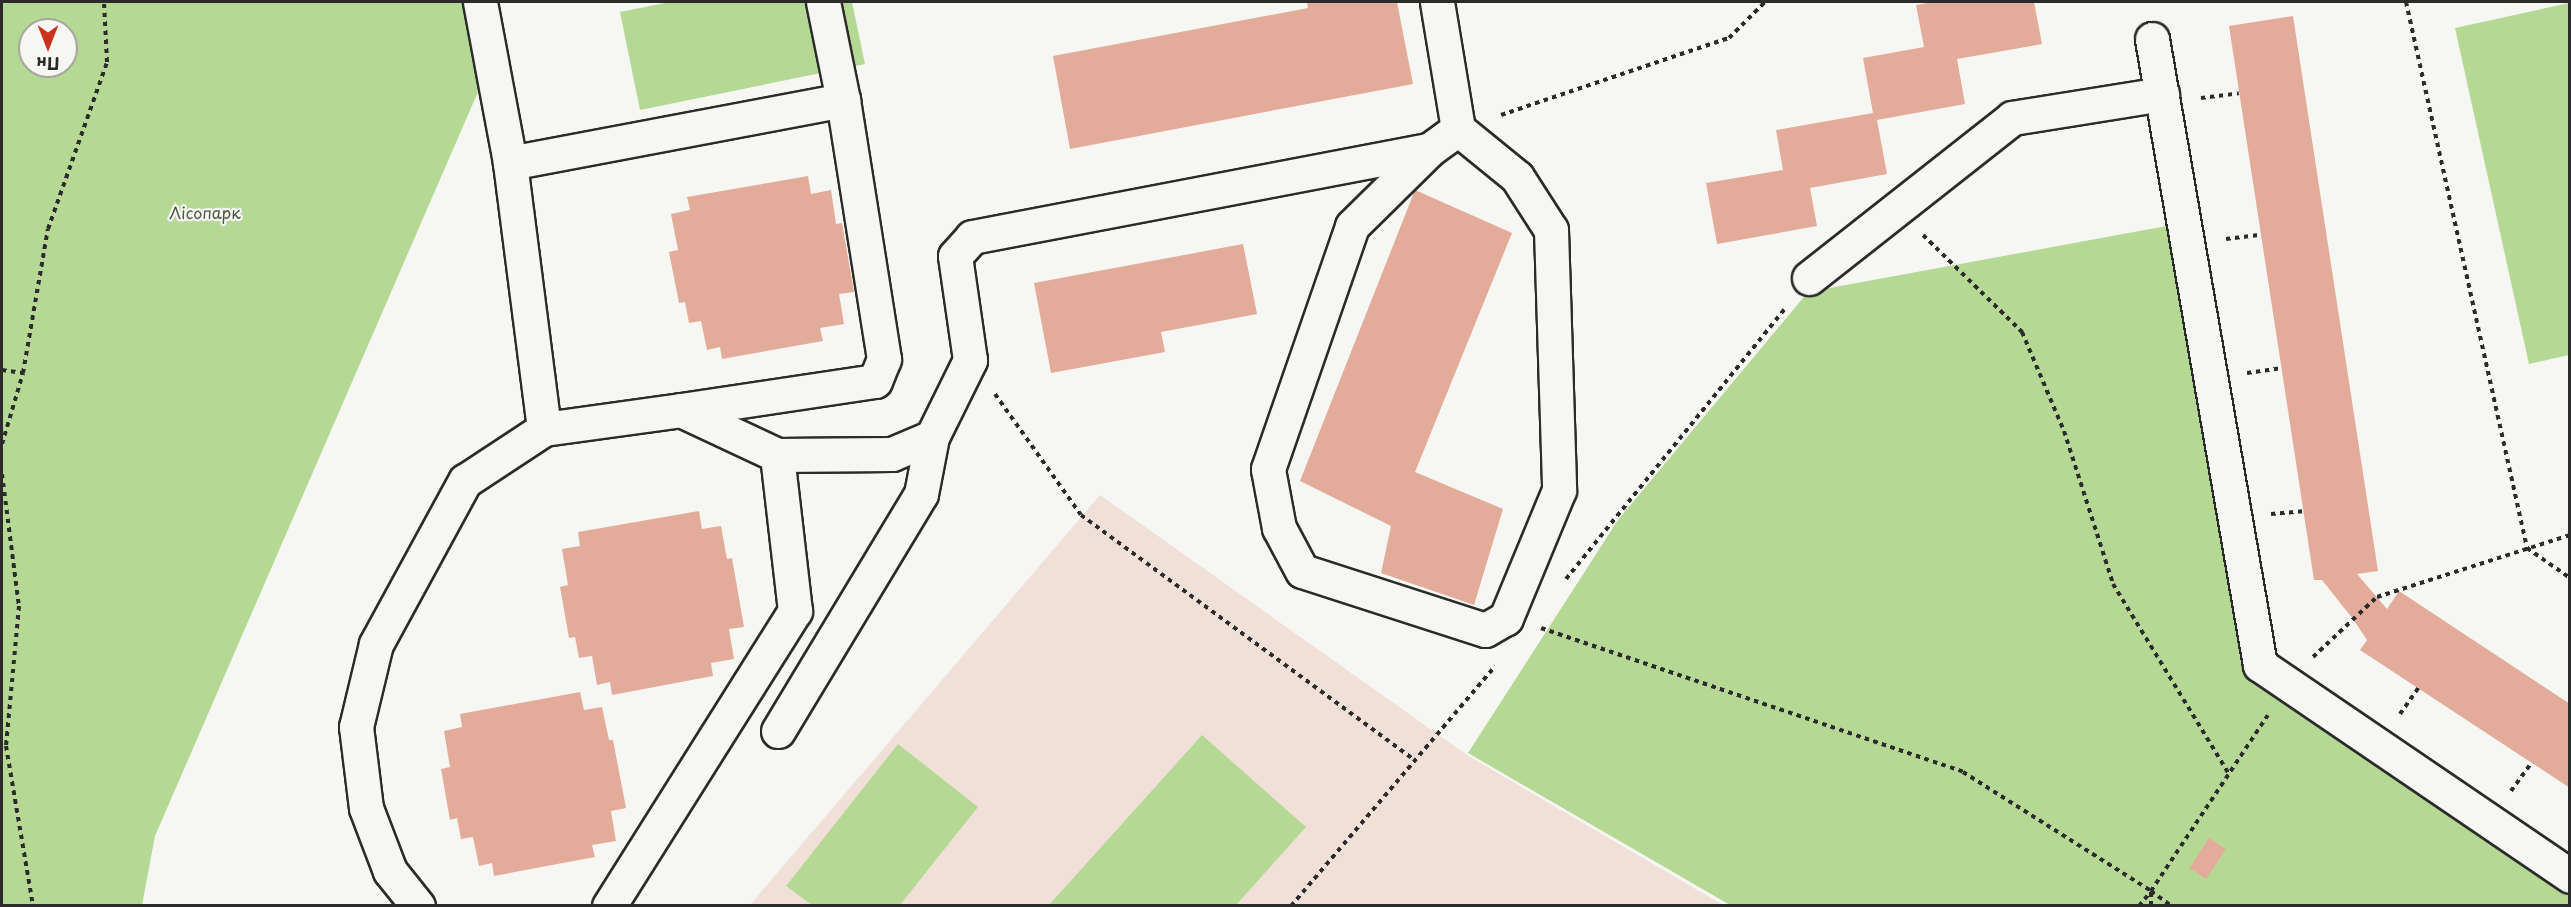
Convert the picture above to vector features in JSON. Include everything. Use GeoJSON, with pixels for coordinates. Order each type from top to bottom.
{"type":"FeatureCollection","features":[{"type":"Feature","properties":{"kind":"street"},"geometry":{"type":"LineString","coordinates":[[418,906],[390,871],[366,808],[356,727],[376,644],[465,481],[544,429],[875,381],[884,359],[843,100],[823,2]]}},
{"type":"Feature","properties":{"kind":"street"},"geometry":{"type":"LineString","coordinates":[[1437,2],[1458,129],[1516,177],[1551,230],[1559,490],[1506,618],[1485,630],[1302,571],[1279,528],[1268,470],[1352,226],[1429,150],[1458,129]]}},
{"type":"Feature","properties":{"kind":"street"},"geometry":{"type":"LineString","coordinates":[[485,3],[510,163],[544,429]]}},
{"type":"Feature","properties":{"kind":"street"},"geometry":{"type":"LineString","coordinates":[[2152,39],[2175,97],[2260,665],[2570,876]]}},
{"type":"Feature","properties":{"kind":"street"},"geometry":{"type":"LineString","coordinates":[[1809,278],[2012,118],[2175,97]]}},
{"type":"Feature","properties":{"kind":"street"},"geometry":{"type":"LineString","coordinates":[[510,163],[843,100]]}},
{"type":"Feature","properties":{"kind":"street"},"geometry":{"type":"LineString","coordinates":[[778,730],[921,494],[932,437],[970,360],[955,255],[972,237],[1429,150]]}},
{"type":"Feature","properties":{"kind":"street"},"geometry":{"type":"LineString","coordinates":[[681,410],[777,455],[892,454],[932,437]]}},
{"type":"Feature","properties":{"kind":"street"},"geometry":{"type":"LineString","coordinates":[[609,906],[795,611],[777,455]]}},
{"type":"Feature","properties":{"kind":"path"},"geometry":{"type":"LineString","coordinates":[[2,444],[23,373],[48,229],[107,62],[104,2]]}},
{"type":"Feature","properties":{"kind":"path"},"geometry":{"type":"LineString","coordinates":[[1458,129],[1729,38],[1765,2]]}},
{"type":"Feature","properties":{"kind":"path"},"geometry":{"type":"LineString","coordinates":[[2406,2],[2527,548],[2570,578]]}},
{"type":"Feature","properties":{"kind":"path"},"geometry":{"type":"LineString","coordinates":[[2175,97],[2239,93]]}},
{"type":"Feature","properties":{"kind":"path"},"geometry":{"type":"LineString","coordinates":[[1896,210],[2022,332],[2064,431],[2114,584],[2229,774]]}},
{"type":"Feature","properties":{"kind":"path"},"geometry":{"type":"LineString","coordinates":[[2221,239],[2261,235]]}},
{"type":"Feature","properties":{"kind":"path"},"geometry":{"type":"LineString","coordinates":[[1559,588],[1809,278]]}},
{"type":"Feature","properties":{"kind":"path"},"geometry":{"type":"LineString","coordinates":[[970,360],[1081,515],[1415,760]]}},
{"type":"Feature","properties":{"kind":"path"},"geometry":{"type":"LineString","coordinates":[[2243,373],[2282,368]]}},
{"type":"Feature","properties":{"kind":"path"},"geometry":{"type":"LineString","coordinates":[[2,370],[23,373]]}},
{"type":"Feature","properties":{"kind":"path"},"geometry":{"type":"LineString","coordinates":[[2,474],[19,606],[6,746],[33,906]]}},
{"type":"Feature","properties":{"kind":"path"},"geometry":{"type":"LineString","coordinates":[[2265,515],[2303,511]]}},
{"type":"Feature","properties":{"kind":"path"},"geometry":{"type":"LineString","coordinates":[[2310,659],[2377,597],[2570,535]]}},
{"type":"Feature","properties":{"kind":"path"},"geometry":{"type":"LineString","coordinates":[[1530,624],[1963,772],[2172,906]]}},
{"type":"Feature","properties":{"kind":"path"},"geometry":{"type":"LineString","coordinates":[[1291,906],[1500,661]]}},
{"type":"Feature","properties":{"kind":"path"},"geometry":{"type":"LineString","coordinates":[[2139,906],[2288,686]]}},
{"type":"Feature","properties":{"kind":"path"},"geometry":{"type":"LineString","coordinates":[[2397,720],[2418,688]]}},
{"type":"Feature","properties":{"kind":"path"},"geometry":{"type":"LineString","coordinates":[[2509,795],[2532,762]]}},
{"type":"Feature","properties":{"kind":"path"},"geometry":{"type":"LineString","coordinates":[[2151,891],[2151,906]]}},
{"type":"Feature","properties":{"kind":"shaded area"},"geometry":{"type":"Polygon","coordinates":[[[1100,495],[1467,755],[1723,905],[749,906],[1100,495]]]}},
{"type":"Feature","properties":{"kind":"green space","name":"Лісопарк"},"geometry":{"type":"Polygon","coordinates":[[[2,2],[470,2],[484,78],[155,836],[142,905],[2,906],[2,2]]]}},
{"type":"Feature","properties":{"kind":"green space"},"geometry":{"type":"Polygon","coordinates":[[[670,2],[852,2],[865,64],[640,110],[620,12],[670,2]]]}},
{"type":"Feature","properties":{"kind":"green space"},"geometry":{"type":"Polygon","coordinates":[[[2569,3],[2569,355],[2529,364],[2455,28],[2569,3]]]}},
{"type":"Feature","properties":{"kind":"green space"},"geometry":{"type":"Polygon","coordinates":[[[2172,225],[2249,670],[2569,885],[2569,905],[1730,905],[1468,753],[1618,520],[1808,292],[2172,225]]]}},
{"type":"Feature","properties":{"kind":"green space"},"geometry":{"type":"Polygon","coordinates":[[[1202,735],[1306,827],[1236,905],[1049,905],[1202,735]]]}},
{"type":"Feature","properties":{"kind":"green space"},"geometry":{"type":"Polygon","coordinates":[[[898,744],[978,807],[900,905],[812,905],[786,886],[898,744]]]}},
{"type":"Feature","properties":{"kind":"building"},"geometry":{"type":"Polygon","coordinates":[[[1307,2],[1397,2],[1413,84],[1070,149],[1053,56],[1308,8],[1307,2]]]}},
{"type":"Feature","properties":{"kind":"building"},"geometry":{"type":"Polygon","coordinates":[[[1934,2],[2034,2],[2042,44],[1957,59],[1965,104],[1877,120],[1887,174],[1810,188],[1817,226],[1717,244],[1706,183],[1783,170],[1776,130],[1873,113],[1863,58],[1924,47],[1916,5],[1934,2]]]}},
{"type":"Feature","properties":{"kind":"building"},"geometry":{"type":"Polygon","coordinates":[[[2293,16],[2378,571],[2357,574],[2387,609],[2399,591],[2570,704],[2570,788],[2360,650],[2367,640],[2322,580],[2314,580],[2229,26],[2293,16]]]}},
{"type":"Feature","properties":{"kind":"building"},"geometry":{"type":"Polygon","coordinates":[[[808,176],[811,194],[831,190],[836,224],[842,223],[854,292],[839,294],[844,324],[820,328],[823,341],[722,359],[720,347],[707,350],[701,321],[689,323],[685,302],[679,303],[669,252],[678,250],[671,214],[690,210],[687,197],[808,176]]]}},
{"type":"Feature","properties":{"kind":"building"},"geometry":{"type":"Polygon","coordinates":[[[1415,190],[1512,233],[1415,472],[1503,509],[1474,605],[1381,573],[1391,526],[1300,481],[1415,190]]]}},
{"type":"Feature","properties":{"kind":"building"},"geometry":{"type":"Polygon","coordinates":[[[1243,244],[1257,314],[1161,332],[1165,352],[1051,373],[1034,283],[1243,244]]]}},
{"type":"Feature","properties":{"kind":"building"},"geometry":{"type":"Polygon","coordinates":[[[699,511],[702,529],[721,526],[727,559],[732,558],[744,627],[729,629],[734,659],[711,663],[713,676],[612,695],[610,682],[597,685],[592,656],[579,658],[575,637],[569,638],[560,587],[568,585],[562,549],[580,546],[578,532],[699,511]]]}},
{"type":"Feature","properties":{"kind":"building"},"geometry":{"type":"Polygon","coordinates":[[[580,692],[584,710],[602,707],[609,740],[613,740],[626,808],[611,811],[616,841],[592,845],[595,857],[494,876],[492,863],[479,866],[473,837],[461,839],[457,818],[450,820],[441,769],[450,767],[444,731],[462,727],[460,714],[580,692]]]}},
{"type":"Feature","properties":{"kind":"building"},"geometry":{"type":"Polygon","coordinates":[[[2209,838],[2226,849],[2206,879],[2189,868],[2209,838]]]}}]}
